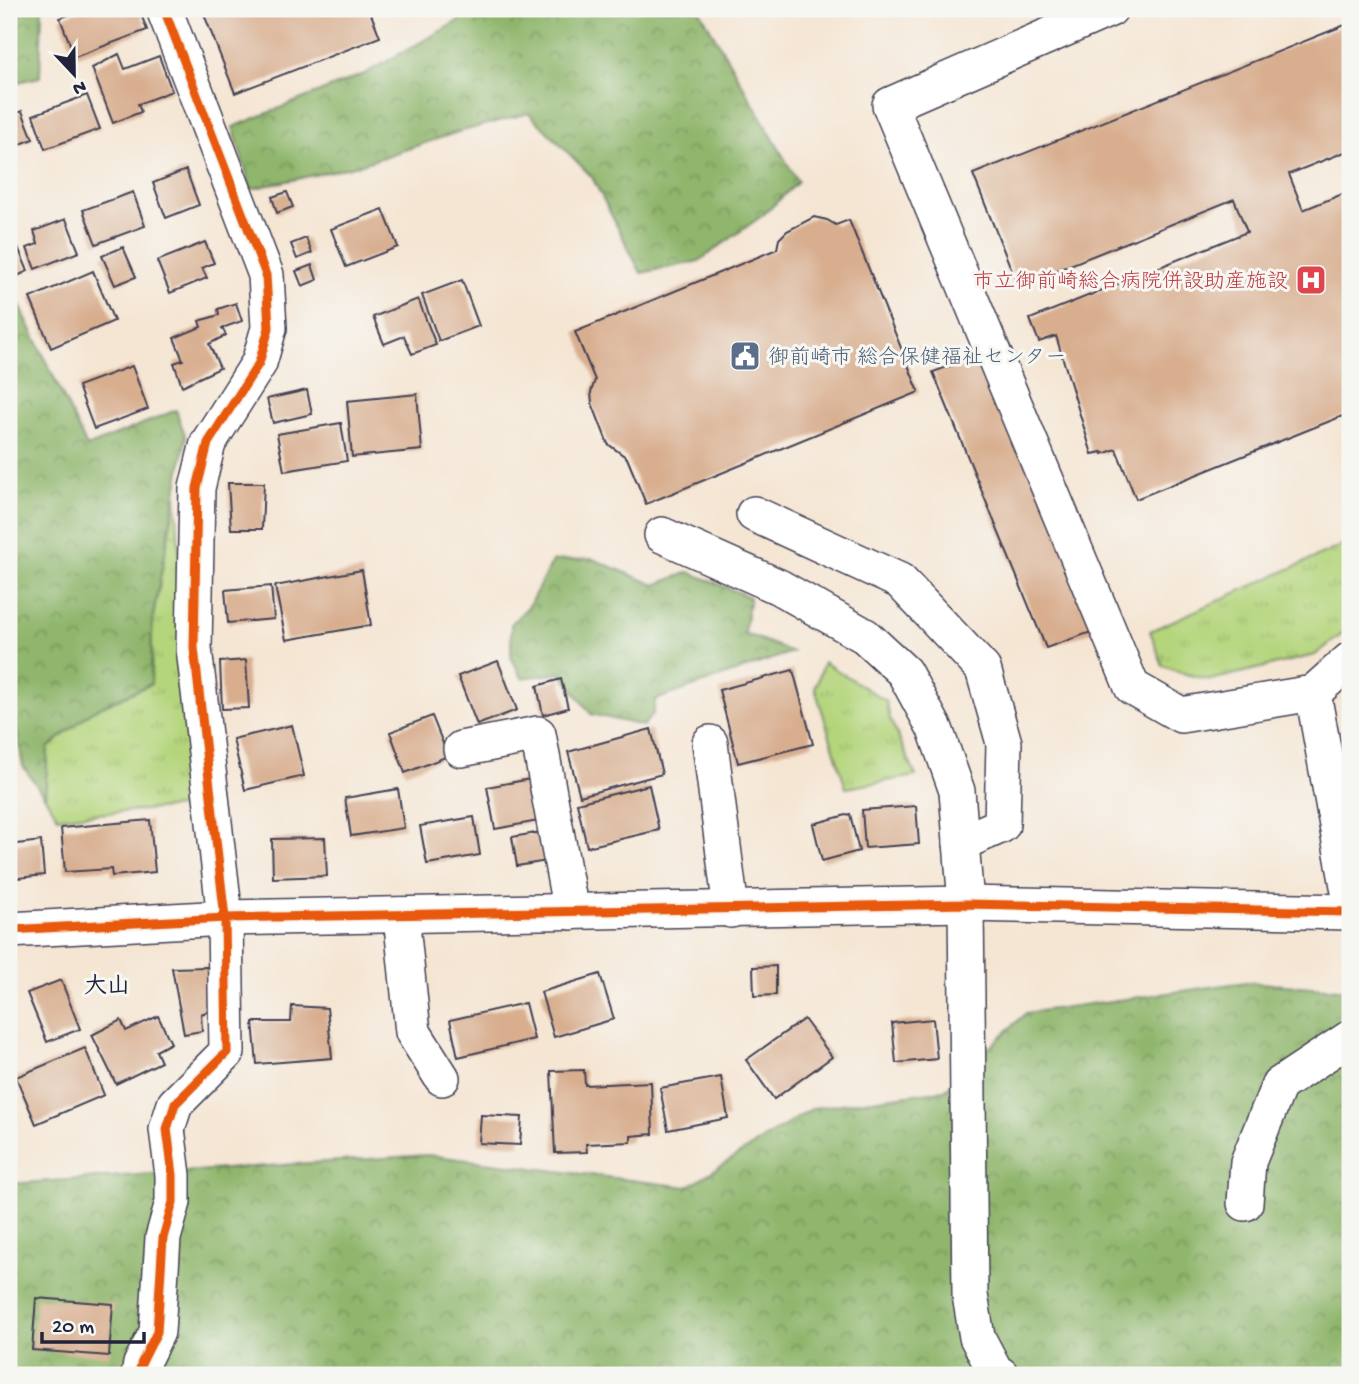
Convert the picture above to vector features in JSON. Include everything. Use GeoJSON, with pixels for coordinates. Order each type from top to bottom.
{"type":"FeatureCollection","features":[{"type":"Feature","properties":{"kind":"street"},"geometry":{"type":"LineString","coordinates":[[139,1375],[141,1364],[157,1332],[163,1238],[173,1202],[173,1175],[167,1129],[176,1104],[228,1052],[225,918],[194,648],[197,488],[208,443],[260,363],[270,328],[266,275],[164,9]]}},
{"type":"Feature","properties":{"kind":"street"},"geometry":{"type":"LineString","coordinates":[[1110,9],[890,105],[1132,687],[1181,715],[1313,693],[1350,660]]}},
{"type":"Feature","properties":{"kind":"street"},"geometry":{"type":"LineString","coordinates":[[754,514],[901,581],[983,669],[1004,743],[1002,825],[961,843]]}},
{"type":"Feature","properties":{"kind":"street"},"geometry":{"type":"LineString","coordinates":[[662,535],[779,587],[865,636],[904,672],[934,729],[957,791],[965,904],[970,1295],[977,1337],[996,1373],[1001,1375]]}},
{"type":"Feature","properties":{"kind":"street"},"geometry":{"type":"LineString","coordinates":[[1313,693],[1350,897]]}},
{"type":"Feature","properties":{"kind":"street"},"geometry":{"type":"LineString","coordinates":[[461,750],[538,734],[571,912]]}},
{"type":"Feature","properties":{"kind":"street"},"geometry":{"type":"LineString","coordinates":[[710,743],[731,910]]}},
{"type":"Feature","properties":{"kind":"street"},"geometry":{"type":"LineString","coordinates":[[9,930],[225,918],[965,904],[1350,912]]}},
{"type":"Feature","properties":{"kind":"street"},"geometry":{"type":"LineString","coordinates":[[401,915],[412,1032],[442,1079]]}},
{"type":"Feature","properties":{"kind":"street"},"geometry":{"type":"LineString","coordinates":[[1245,1203],[1248,1162],[1279,1085],[1350,1038]]}},
{"type":"Feature","properties":{"kind":"green space"},"geometry":{"type":"Polygon","coordinates":[[[9,9],[42,9],[40,77],[9,84],[9,9]]]}},
{"type":"Feature","properties":{"kind":"green space"},"geometry":{"type":"Polygon","coordinates":[[[466,9],[699,9],[798,182],[763,215],[699,261],[641,273],[592,177],[529,113],[455,133],[359,165],[251,189],[233,127],[364,74],[458,21],[466,9]]]}},
{"type":"Feature","properties":{"kind":"green space"},"geometry":{"type":"Polygon","coordinates":[[[11,287],[87,447],[176,410],[186,438],[152,622],[151,684],[93,710],[48,748],[45,797],[23,766],[12,705],[9,705],[11,287]]]}},
{"type":"Feature","properties":{"kind":"green space"},"geometry":{"type":"Polygon","coordinates":[[[176,496],[193,806],[58,817],[45,797],[48,748],[93,710],[151,684],[152,622],[176,496]]]}},
{"type":"Feature","properties":{"kind":"green space"},"geometry":{"type":"Polygon","coordinates":[[[1350,542],[1350,628],[1315,655],[1211,680],[1163,666],[1150,631],[1350,542]]]}},
{"type":"Feature","properties":{"kind":"green space"},"geometry":{"type":"Polygon","coordinates":[[[593,559],[655,585],[689,572],[750,597],[744,633],[792,652],[655,700],[653,714],[643,726],[591,714],[561,673],[522,678],[511,657],[511,624],[528,607],[553,561],[593,559]]]}},
{"type":"Feature","properties":{"kind":"green space"},"geometry":{"type":"Polygon","coordinates":[[[824,662],[886,701],[890,719],[916,776],[846,788],[815,688],[824,662]]]}},
{"type":"Feature","properties":{"kind":"green space"},"geometry":{"type":"Polygon","coordinates":[[[1246,982],[1350,990],[1350,1375],[9,1375],[9,1184],[427,1155],[687,1187],[813,1108],[945,1090],[1026,1013],[1246,982]]]}},
{"type":"Feature","properties":{"kind":"building"},"geometry":{"type":"Polygon","coordinates":[[[84,9],[139,9],[147,30],[75,57],[60,18],[84,9]]]}},
{"type":"Feature","properties":{"kind":"building"},"geometry":{"type":"Polygon","coordinates":[[[202,9],[369,9],[380,37],[235,93],[202,9]]]}},
{"type":"Feature","properties":{"kind":"building"},"geometry":{"type":"Polygon","coordinates":[[[1350,23],[1350,150],[1289,174],[1303,210],[1350,191],[1350,413],[1136,499],[1116,449],[1103,454],[1092,454],[1056,336],[1039,342],[1030,319],[1247,232],[1234,199],[1018,286],[973,174],[1350,23]]]}},
{"type":"Feature","properties":{"kind":"building"},"geometry":{"type":"Polygon","coordinates":[[[119,54],[125,69],[159,56],[172,91],[138,104],[141,112],[113,123],[92,68],[119,54]]]}},
{"type":"Feature","properties":{"kind":"building"},"geometry":{"type":"Polygon","coordinates":[[[87,95],[100,129],[45,149],[33,115],[87,95]]]}},
{"type":"Feature","properties":{"kind":"building"},"geometry":{"type":"Polygon","coordinates":[[[22,111],[33,139],[9,149],[9,116],[22,111]]]}},
{"type":"Feature","properties":{"kind":"building"},"geometry":{"type":"Polygon","coordinates":[[[186,170],[199,205],[166,218],[153,183],[186,170]]]}},
{"type":"Feature","properties":{"kind":"building"},"geometry":{"type":"Polygon","coordinates":[[[133,192],[145,226],[96,244],[83,210],[133,192]]]}},
{"type":"Feature","properties":{"kind":"building"},"geometry":{"type":"Polygon","coordinates":[[[287,192],[293,207],[277,213],[272,197],[287,192]]]}},
{"type":"Feature","properties":{"kind":"building"},"geometry":{"type":"Polygon","coordinates":[[[383,209],[398,247],[346,267],[331,229],[383,209]]]}},
{"type":"Feature","properties":{"kind":"building","name":"御前崎市 総合保健福祉センター"},"geometry":{"type":"Polygon","coordinates":[[[814,217],[836,225],[849,220],[919,392],[646,504],[627,458],[608,444],[592,403],[591,392],[595,380],[575,332],[777,249],[779,239],[787,231],[814,217]]]}},
{"type":"Feature","properties":{"kind":"building"},"geometry":{"type":"Polygon","coordinates":[[[66,219],[79,252],[35,269],[27,248],[38,244],[34,231],[66,219]]]}},
{"type":"Feature","properties":{"kind":"building"},"geometry":{"type":"Polygon","coordinates":[[[306,238],[312,253],[297,259],[291,244],[306,238]]]}},
{"type":"Feature","properties":{"kind":"building"},"geometry":{"type":"Polygon","coordinates":[[[205,242],[214,263],[202,268],[207,278],[170,293],[157,261],[205,242]]]}},
{"type":"Feature","properties":{"kind":"building"},"geometry":{"type":"Polygon","coordinates":[[[17,245],[28,271],[9,280],[9,249],[17,245]]]}},
{"type":"Feature","properties":{"kind":"building"},"geometry":{"type":"Polygon","coordinates":[[[123,247],[136,277],[115,285],[102,256],[123,247]]]}},
{"type":"Feature","properties":{"kind":"building"},"geometry":{"type":"Polygon","coordinates":[[[312,265],[317,280],[302,286],[296,271],[312,265]]]}},
{"type":"Feature","properties":{"kind":"building"},"geometry":{"type":"Polygon","coordinates":[[[93,271],[114,321],[51,348],[30,298],[93,271]]]}},
{"type":"Feature","properties":{"kind":"building"},"geometry":{"type":"Polygon","coordinates":[[[462,280],[479,326],[439,341],[422,295],[462,280]]]}},
{"type":"Feature","properties":{"kind":"building"},"geometry":{"type":"Polygon","coordinates":[[[418,299],[436,345],[412,354],[404,336],[384,344],[373,317],[418,299]]]}},
{"type":"Feature","properties":{"kind":"building"},"geometry":{"type":"Polygon","coordinates":[[[236,303],[242,321],[222,328],[226,335],[209,344],[220,368],[182,386],[174,363],[183,360],[174,338],[201,327],[199,321],[219,315],[218,309],[236,303]]]}},
{"type":"Feature","properties":{"kind":"building"},"geometry":{"type":"Polygon","coordinates":[[[986,353],[1097,630],[1046,648],[933,372],[986,353]]]}},
{"type":"Feature","properties":{"kind":"building"},"geometry":{"type":"Polygon","coordinates":[[[132,366],[148,409],[94,429],[78,386],[132,366]]]}},
{"type":"Feature","properties":{"kind":"building"},"geometry":{"type":"Polygon","coordinates":[[[307,390],[312,414],[273,423],[267,399],[307,390]]]}},
{"type":"Feature","properties":{"kind":"building"},"geometry":{"type":"Polygon","coordinates":[[[417,394],[422,450],[352,457],[347,401],[417,394]]]}},
{"type":"Feature","properties":{"kind":"building"},"geometry":{"type":"Polygon","coordinates":[[[341,423],[347,461],[284,471],[277,434],[341,423]]]}},
{"type":"Feature","properties":{"kind":"building"},"geometry":{"type":"Polygon","coordinates":[[[228,483],[264,483],[262,529],[231,529],[228,483]]]}},
{"type":"Feature","properties":{"kind":"building"},"geometry":{"type":"Polygon","coordinates":[[[362,570],[371,625],[286,640],[275,586],[362,570]]]}},
{"type":"Feature","properties":{"kind":"building"},"geometry":{"type":"Polygon","coordinates":[[[271,586],[274,619],[228,623],[225,590],[271,586]]]}},
{"type":"Feature","properties":{"kind":"building"},"geometry":{"type":"Polygon","coordinates":[[[246,660],[249,708],[222,709],[220,662],[246,660]]]}},
{"type":"Feature","properties":{"kind":"building"},"geometry":{"type":"Polygon","coordinates":[[[498,661],[517,710],[477,725],[458,676],[498,661]]]}},
{"type":"Feature","properties":{"kind":"building"},"geometry":{"type":"Polygon","coordinates":[[[793,670],[813,744],[738,763],[719,690],[793,670]]]}},
{"type":"Feature","properties":{"kind":"building"},"geometry":{"type":"Polygon","coordinates":[[[561,679],[568,708],[543,715],[537,686],[561,679]]]}},
{"type":"Feature","properties":{"kind":"building"},"geometry":{"type":"Polygon","coordinates":[[[432,716],[448,756],[405,773],[390,732],[432,716]]]}},
{"type":"Feature","properties":{"kind":"building"},"geometry":{"type":"Polygon","coordinates":[[[292,725],[304,776],[245,790],[233,739],[292,725]]]}},
{"type":"Feature","properties":{"kind":"building"},"geometry":{"type":"Polygon","coordinates":[[[651,729],[662,774],[580,796],[568,752],[651,729]]]}},
{"type":"Feature","properties":{"kind":"building"},"geometry":{"type":"Polygon","coordinates":[[[536,778],[544,820],[495,829],[487,787],[536,778]]]}},
{"type":"Feature","properties":{"kind":"building"},"geometry":{"type":"Polygon","coordinates":[[[649,785],[659,830],[587,847],[577,803],[649,785]]]}},
{"type":"Feature","properties":{"kind":"building"},"geometry":{"type":"Polygon","coordinates":[[[398,789],[404,828],[351,836],[345,798],[398,789]]]}},
{"type":"Feature","properties":{"kind":"building"},"geometry":{"type":"Polygon","coordinates":[[[916,806],[919,844],[865,848],[862,810],[916,806]]]}},
{"type":"Feature","properties":{"kind":"building"},"geometry":{"type":"Polygon","coordinates":[[[850,814],[859,851],[822,861],[813,824],[850,814]]]}},
{"type":"Feature","properties":{"kind":"building"},"geometry":{"type":"Polygon","coordinates":[[[474,817],[480,855],[427,864],[420,826],[474,817]]]}},
{"type":"Feature","properties":{"kind":"building"},"geometry":{"type":"Polygon","coordinates":[[[150,820],[155,872],[112,876],[111,869],[65,872],[61,828],[150,820]]]}},
{"type":"Feature","properties":{"kind":"building"},"geometry":{"type":"Polygon","coordinates":[[[548,831],[553,860],[517,866],[512,837],[548,831]]]}},
{"type":"Feature","properties":{"kind":"building"},"geometry":{"type":"Polygon","coordinates":[[[325,838],[327,876],[273,878],[272,839],[325,838]]]}},
{"type":"Feature","properties":{"kind":"building"},"geometry":{"type":"Polygon","coordinates":[[[41,841],[44,875],[9,879],[9,845],[41,841]]]}},
{"type":"Feature","properties":{"kind":"building"},"geometry":{"type":"Polygon","coordinates":[[[776,966],[776,995],[754,996],[753,967],[776,966]]]}},
{"type":"Feature","properties":{"kind":"building"},"geometry":{"type":"Polygon","coordinates":[[[209,967],[209,1011],[201,1014],[202,1031],[184,1034],[172,968],[209,967]]]}},
{"type":"Feature","properties":{"kind":"building"},"geometry":{"type":"Polygon","coordinates":[[[600,974],[614,1019],[554,1037],[541,992],[600,974]]]}},
{"type":"Feature","properties":{"kind":"building"},"geometry":{"type":"Polygon","coordinates":[[[61,980],[80,1029],[47,1042],[27,993],[61,980]]]}},
{"type":"Feature","properties":{"kind":"building"},"geometry":{"type":"Polygon","coordinates":[[[525,1003],[534,1039],[458,1057],[450,1020],[525,1003]]]}},
{"type":"Feature","properties":{"kind":"building"},"geometry":{"type":"Polygon","coordinates":[[[292,1006],[327,1008],[332,1058],[257,1064],[253,1022],[291,1022],[292,1006]]]}},
{"type":"Feature","properties":{"kind":"building"},"geometry":{"type":"Polygon","coordinates":[[[158,1016],[171,1043],[156,1051],[161,1062],[116,1084],[92,1035],[121,1020],[126,1031],[158,1016]]]}},
{"type":"Feature","properties":{"kind":"building"},"geometry":{"type":"Polygon","coordinates":[[[804,1019],[832,1057],[774,1099],[746,1060],[804,1019]]]}},
{"type":"Feature","properties":{"kind":"building"},"geometry":{"type":"Polygon","coordinates":[[[933,1019],[937,1059],[896,1063],[892,1023],[933,1019]]]}},
{"type":"Feature","properties":{"kind":"building"},"geometry":{"type":"Polygon","coordinates":[[[85,1048],[104,1095],[36,1124],[16,1077],[85,1048]]]}},
{"type":"Feature","properties":{"kind":"building"},"geometry":{"type":"Polygon","coordinates":[[[584,1070],[585,1085],[651,1082],[653,1134],[631,1136],[631,1142],[586,1144],[587,1152],[555,1153],[551,1071],[584,1070]]]}},
{"type":"Feature","properties":{"kind":"building"},"geometry":{"type":"Polygon","coordinates":[[[721,1077],[728,1118],[668,1130],[660,1088],[721,1077]]]}},
{"type":"Feature","properties":{"kind":"building"},"geometry":{"type":"Polygon","coordinates":[[[481,1115],[522,1117],[520,1145],[479,1143],[481,1115]]]}},
{"type":"Feature","properties":{"kind":"building"},"geometry":{"type":"Polygon","coordinates":[[[36,1298],[113,1304],[109,1356],[32,1350],[36,1298]]]}},
{"type":"Feature","properties":{"kind":"cycle path"},"geometry":{"type":"LineString","coordinates":[[139,1375],[141,1364],[157,1332],[163,1238],[173,1202],[173,1175],[167,1129],[175,1104],[227,1052],[225,918],[194,648],[197,488],[208,443],[259,363],[269,328],[266,275],[164,9]]}},
{"type":"Feature","properties":{"kind":"cycle path"},"geometry":{"type":"LineString","coordinates":[[9,930],[225,918],[966,904],[1350,912]]}},
{"type":"Feature","properties":{"kind":"place","name":"市立御前崎総合病院併設助産施設"},"geometry":{"type":"Point","coordinates":[1311,280]}},
{"type":"Feature","properties":{"kind":"place","name":"御前崎市 総合保健福祉センター"},"geometry":{"type":"Point","coordinates":[745,356]}},
{"type":"Feature","properties":{"kind":"district","name":"大山"},"geometry":{"type":"Point","coordinates":[107,984]}}]}
